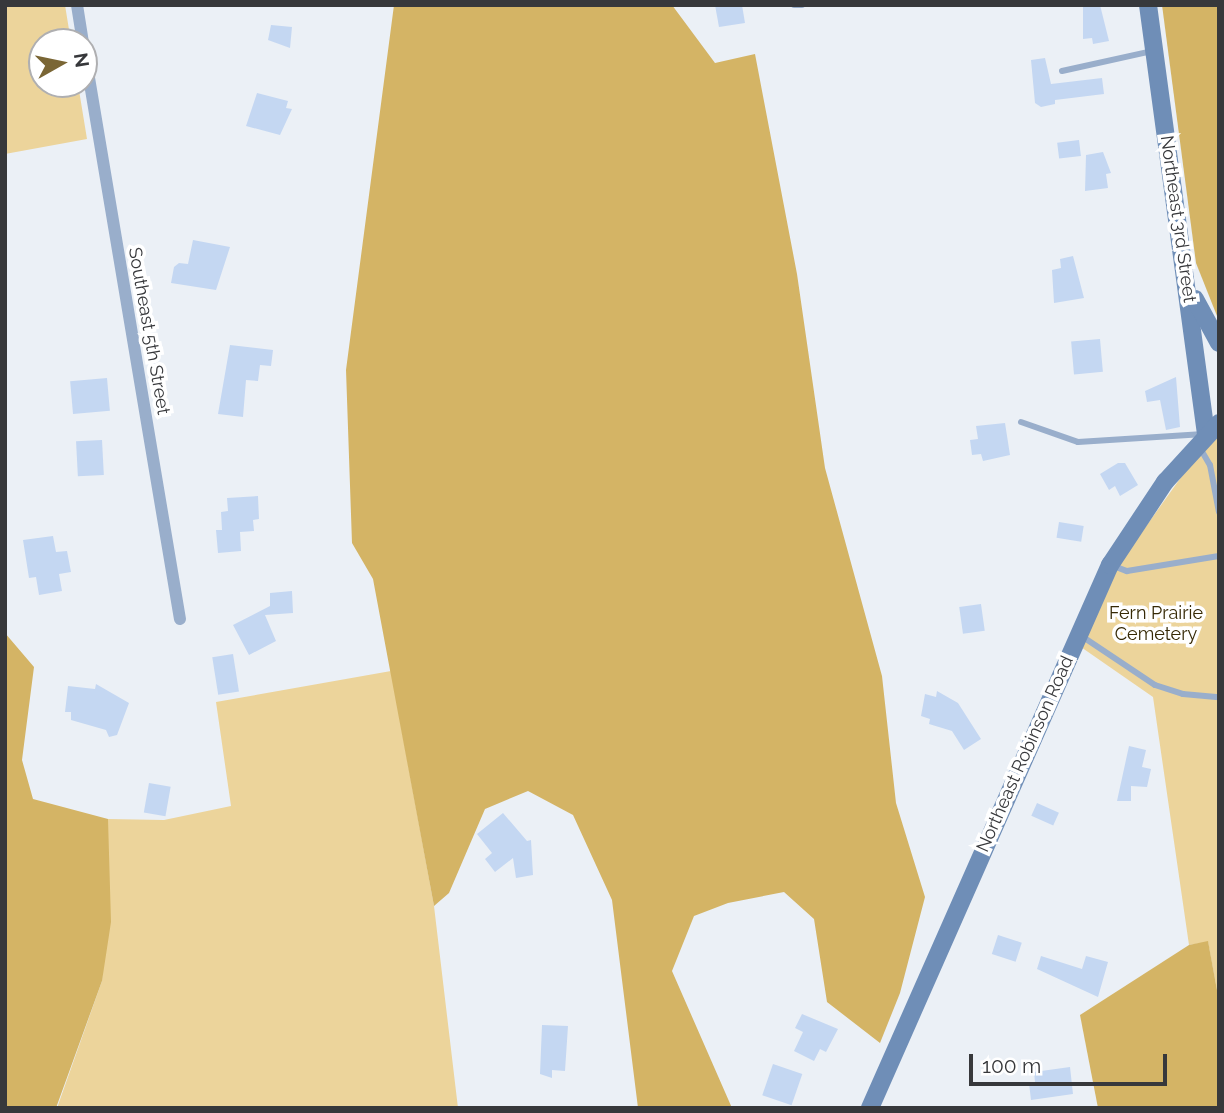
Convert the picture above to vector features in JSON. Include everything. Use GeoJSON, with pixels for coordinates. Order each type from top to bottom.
{"type":"FeatureCollection","features":[{"type":"Feature","properties":{"kind":"street"},"geometry":{"type":"LineString","coordinates":[[77,5],[81,28]]}},
{"type":"Feature","properties":{"kind":"street","name":"Northeast 3rd Street"},"geometry":{"type":"LineString","coordinates":[[1148,5],[1188,279],[1200,327],[1207,433]]}},
{"type":"Feature","properties":{"kind":"street","name":"Southeast 5th Street"},"geometry":{"type":"LineString","coordinates":[[92,98],[180,619]]}},
{"type":"Feature","properties":{"kind":"street"},"geometry":{"type":"LineString","coordinates":[[1200,327],[1219,343]]}},
{"type":"Feature","properties":{"kind":"street","name":"Northeast Robinson Road"},"geometry":{"type":"LineString","coordinates":[[870,1108],[1110,565],[1165,482],[1207,433]]}},
{"type":"Feature","properties":{"kind":"lane"},"geometry":{"type":"LineString","coordinates":[[794,5],[802,5]]}},
{"type":"Feature","properties":{"kind":"lane"},"geometry":{"type":"LineString","coordinates":[[1062,71],[1154,50]]}},
{"type":"Feature","properties":{"kind":"lane"},"geometry":{"type":"LineString","coordinates":[[1021,422],[1078,442],[1207,433],[1219,512]]}},
{"type":"Feature","properties":{"kind":"lane"},"geometry":{"type":"LineString","coordinates":[[1110,565],[1127,571],[1219,556]]}},
{"type":"Feature","properties":{"kind":"lane"},"geometry":{"type":"LineString","coordinates":[[1078,633],[1154,685],[1218,699]]}},
{"type":"Feature","properties":{"kind":"green space"},"geometry":{"type":"Polygon","coordinates":[[[5,5],[65,5],[69,28],[28,28],[28,98],[80,98],[87,139],[5,154],[5,5]]]}},
{"type":"Feature","properties":{"kind":"green space","name":"Fern Prairie Cemetery"},"geometry":{"type":"Polygon","coordinates":[[[1219,436],[1219,1001],[1208,942],[1189,945],[1153,697],[1078,645],[1119,564],[1197,455],[1219,436]]]}},
{"type":"Feature","properties":{"kind":"green space"},"geometry":{"type":"Polygon","coordinates":[[[391,671],[434,906],[458,1108],[57,1108],[102,981],[108,819],[164,820],[231,806],[216,702],[391,671]]]}},
{"type":"Feature","properties":{"kind":"shaded area"},"geometry":{"type":"Polygon","coordinates":[[[394,5],[672,5],[715,63],[755,54],[797,274],[825,468],[882,676],[896,803],[925,897],[900,993],[880,1043],[827,1002],[814,919],[784,892],[728,903],[694,916],[672,971],[732,1108],[638,1108],[612,900],[573,815],[528,791],[485,809],[449,893],[434,906],[373,579],[352,543],[346,370],[394,5]]]}},
{"type":"Feature","properties":{"kind":"shaded area"},"geometry":{"type":"Polygon","coordinates":[[[1162,5],[1219,5],[1219,321],[1196,263],[1162,5]]]}},
{"type":"Feature","properties":{"kind":"shaded area"},"geometry":{"type":"Polygon","coordinates":[[[5,633],[34,667],[22,760],[33,799],[108,819],[111,922],[102,981],[56,1108],[5,1108],[5,633]]]}},
{"type":"Feature","properties":{"kind":"shaded area"},"geometry":{"type":"Polygon","coordinates":[[[1208,941],[1219,1001],[1219,1108],[1098,1108],[1080,1015],[1189,945],[1208,941]]]}},
{"type":"Feature","properties":{"kind":"building"},"geometry":{"type":"Polygon","coordinates":[[[715,5],[742,5],[745,23],[719,27],[715,5]]]}},
{"type":"Feature","properties":{"kind":"building"},"geometry":{"type":"Polygon","coordinates":[[[1083,5],[1100,5],[1109,41],[1093,44],[1092,38],[1083,39],[1083,5]]]}},
{"type":"Feature","properties":{"kind":"building"},"geometry":{"type":"Polygon","coordinates":[[[271,25],[292,27],[290,48],[268,40],[271,25]]]}},
{"type":"Feature","properties":{"kind":"building"},"geometry":{"type":"Polygon","coordinates":[[[1045,58],[1051,84],[1102,78],[1104,94],[1055,100],[1055,104],[1041,107],[1035,103],[1031,60],[1045,58]]]}},
{"type":"Feature","properties":{"kind":"building"},"geometry":{"type":"Polygon","coordinates":[[[257,93],[288,101],[286,108],[292,109],[280,135],[246,126],[257,93]]]}},
{"type":"Feature","properties":{"kind":"building"},"geometry":{"type":"Polygon","coordinates":[[[1079,140],[1081,156],[1059,159],[1057,143],[1079,140]]]}},
{"type":"Feature","properties":{"kind":"building"},"geometry":{"type":"Polygon","coordinates":[[[1103,152],[1111,173],[1106,174],[1108,188],[1085,191],[1086,155],[1103,152]]]}},
{"type":"Feature","properties":{"kind":"building"},"geometry":{"type":"Polygon","coordinates":[[[193,240],[230,247],[216,290],[171,283],[174,267],[179,263],[188,264],[193,240]]]}},
{"type":"Feature","properties":{"kind":"building"},"geometry":{"type":"Polygon","coordinates":[[[1073,256],[1084,298],[1054,303],[1052,270],[1061,268],[1060,259],[1073,256]]]}},
{"type":"Feature","properties":{"kind":"building"},"geometry":{"type":"Polygon","coordinates":[[[1100,339],[1103,372],[1074,374],[1071,342],[1100,339]]]}},
{"type":"Feature","properties":{"kind":"building"},"geometry":{"type":"Polygon","coordinates":[[[230,345],[273,350],[271,366],[260,365],[258,381],[246,380],[243,417],[218,414],[230,345]]]}},
{"type":"Feature","properties":{"kind":"building"},"geometry":{"type":"Polygon","coordinates":[[[1176,377],[1180,427],[1166,430],[1160,400],[1147,402],[1145,391],[1176,377]]]}},
{"type":"Feature","properties":{"kind":"building"},"geometry":{"type":"Polygon","coordinates":[[[107,378],[110,411],[73,414],[70,381],[107,378]]]}},
{"type":"Feature","properties":{"kind":"building"},"geometry":{"type":"Polygon","coordinates":[[[1005,423],[1010,455],[983,461],[981,454],[972,455],[970,440],[978,439],[976,426],[1005,423]]]}},
{"type":"Feature","properties":{"kind":"building"},"geometry":{"type":"Polygon","coordinates":[[[102,440],[104,475],[78,476],[76,441],[102,440]]]}},
{"type":"Feature","properties":{"kind":"building"},"geometry":{"type":"Polygon","coordinates":[[[1118,463],[1125,463],[1138,485],[1120,496],[1115,486],[1109,490],[1100,474],[1118,463]]]}},
{"type":"Feature","properties":{"kind":"building"},"geometry":{"type":"Polygon","coordinates":[[[258,496],[259,519],[253,520],[254,531],[240,532],[241,551],[218,553],[216,530],[222,530],[221,512],[228,511],[227,498],[258,496]]]}},
{"type":"Feature","properties":{"kind":"building"},"geometry":{"type":"Polygon","coordinates":[[[1059,522],[1084,526],[1081,542],[1056,538],[1059,522]]]}},
{"type":"Feature","properties":{"kind":"building"},"geometry":{"type":"Polygon","coordinates":[[[53,536],[56,552],[67,551],[71,572],[59,574],[62,591],[39,595],[36,577],[29,578],[23,540],[53,536]]]}},
{"type":"Feature","properties":{"kind":"building"},"geometry":{"type":"Polygon","coordinates":[[[292,591],[293,613],[265,615],[276,641],[249,655],[233,625],[270,606],[270,593],[292,591]]]}},
{"type":"Feature","properties":{"kind":"building"},"geometry":{"type":"Polygon","coordinates":[[[981,604],[985,631],[963,634],[959,607],[981,604]]]}},
{"type":"Feature","properties":{"kind":"building"},"geometry":{"type":"Polygon","coordinates":[[[233,654],[239,692],[218,695],[212,657],[233,654]]]}},
{"type":"Feature","properties":{"kind":"building"},"geometry":{"type":"Polygon","coordinates":[[[96,684],[129,703],[117,735],[109,737],[106,730],[71,720],[71,712],[65,712],[68,686],[95,689],[96,684]]]}},
{"type":"Feature","properties":{"kind":"building"},"geometry":{"type":"Polygon","coordinates":[[[937,691],[958,703],[981,739],[964,750],[952,731],[929,724],[930,719],[921,716],[925,694],[936,697],[937,691]]]}},
{"type":"Feature","properties":{"kind":"building"},"geometry":{"type":"Polygon","coordinates":[[[1129,746],[1146,750],[1142,767],[1151,769],[1147,787],[1131,786],[1131,801],[1117,801],[1129,746]]]}},
{"type":"Feature","properties":{"kind":"building"},"geometry":{"type":"Polygon","coordinates":[[[149,783],[171,787],[165,816],[144,813],[149,783]]]}},
{"type":"Feature","properties":{"kind":"building"},"geometry":{"type":"Polygon","coordinates":[[[1037,803],[1059,813],[1053,826],[1031,816],[1037,803]]]}},
{"type":"Feature","properties":{"kind":"building"},"geometry":{"type":"Polygon","coordinates":[[[503,813],[527,841],[531,840],[533,875],[516,878],[513,858],[495,872],[485,859],[492,853],[477,834],[503,813]]]}},
{"type":"Feature","properties":{"kind":"building"},"geometry":{"type":"Polygon","coordinates":[[[998,935],[1022,943],[1016,962],[992,954],[998,935]]]}},
{"type":"Feature","properties":{"kind":"building"},"geometry":{"type":"Polygon","coordinates":[[[1041,956],[1082,969],[1086,956],[1108,962],[1098,997],[1037,969],[1041,956]]]}},
{"type":"Feature","properties":{"kind":"building"},"geometry":{"type":"Polygon","coordinates":[[[802,1014],[838,1029],[826,1052],[820,1049],[814,1061],[794,1051],[803,1032],[795,1028],[802,1014]]]}},
{"type":"Feature","properties":{"kind":"building"},"geometry":{"type":"Polygon","coordinates":[[[542,1025],[568,1026],[565,1071],[552,1070],[552,1078],[540,1074],[542,1025]]]}},
{"type":"Feature","properties":{"kind":"building"},"geometry":{"type":"Polygon","coordinates":[[[773,1064],[802,1074],[792,1105],[762,1095],[773,1064]]]}},
{"type":"Feature","properties":{"kind":"building"},"geometry":{"type":"Polygon","coordinates":[[[1070,1067],[1073,1094],[1031,1100],[1029,1083],[1035,1082],[1034,1072],[1070,1067]]]}}]}
